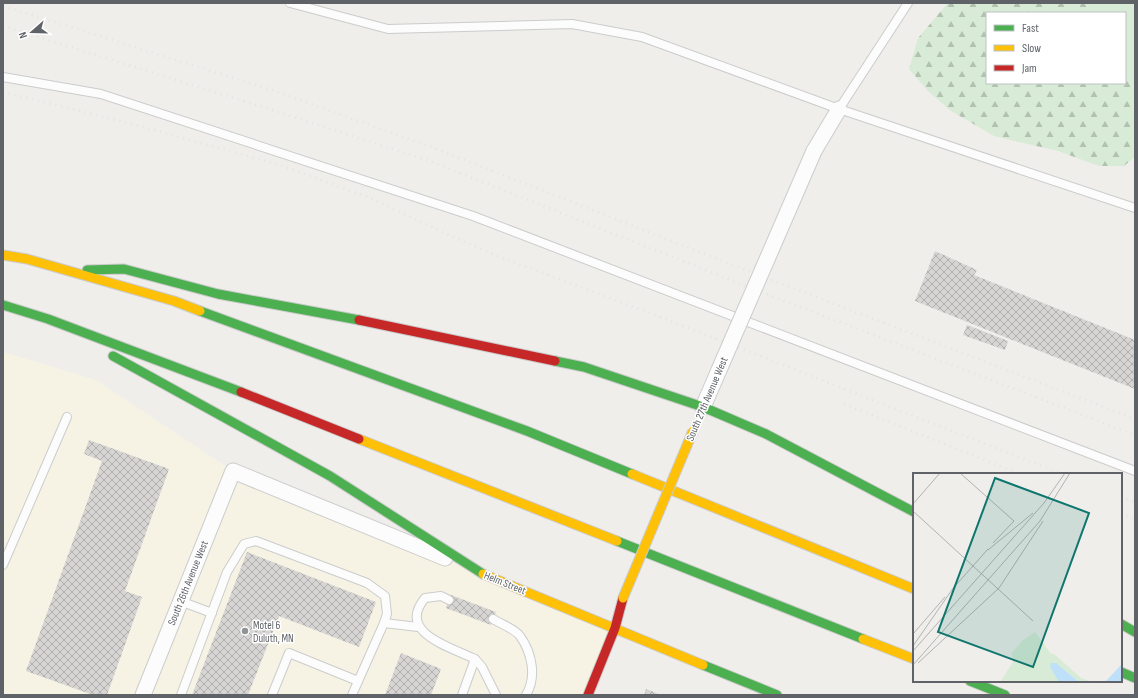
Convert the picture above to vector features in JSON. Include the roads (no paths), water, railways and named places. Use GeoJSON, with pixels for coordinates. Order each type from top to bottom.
{"type":"FeatureCollection","features":[{"type":"Feature","properties":{"kind":"main road"},"geometry":{"type":"LineString","coordinates":[[3,255],[27,259],[174,301],[528,432],[913,589]]}},
{"type":"Feature","properties":{"kind":"main road"},"geometry":{"type":"LineString","coordinates":[[62,270],[124,269],[218,294],[381,324],[576,366],[766,434],[913,511]]}},
{"type":"Feature","properties":{"kind":"main road"},"geometry":{"type":"LineString","coordinates":[[3,305],[48,319],[254,397],[913,659]]}},
{"type":"Feature","properties":{"kind":"main road"},"geometry":{"type":"LineString","coordinates":[[48,319],[330,476],[483,574]]}},
{"type":"Feature","properties":{"kind":"main road","name":"South 27th Avenue West"},"geometry":{"type":"LineString","coordinates":[[588,695],[615,628],[623,598],[694,428]]}},
{"type":"Feature","properties":{"kind":"main road","name":"Helm Street"},"geometry":{"type":"LineString","coordinates":[[483,574],[777,695]]}},
{"type":"Feature","properties":{"kind":"main road"},"geometry":{"type":"LineString","coordinates":[[1122,625],[1135,632]]}},
{"type":"Feature","properties":{"kind":"main road"},"geometry":{"type":"LineString","coordinates":[[1122,672],[1135,678]]}},
{"type":"Feature","properties":{"kind":"main road"},"geometry":{"type":"LineString","coordinates":[[973,682],[1006,695]]}},
{"type":"Feature","properties":{"kind":"street","name":"South 27th Avenue West"},"geometry":{"type":"LineString","coordinates":[[702,410],[814,151],[839,109]]}},
{"type":"Feature","properties":{"kind":"street","name":"Helm Street"},"geometry":{"type":"LineString","coordinates":[[233,471],[483,574]]}},
{"type":"Feature","properties":{"kind":"street","name":"South 26th Avenue West"},"geometry":{"type":"LineString","coordinates":[[143,695],[233,471]]}},
{"type":"Feature","properties":{"kind":"lane"},"geometry":{"type":"LineString","coordinates":[[290,3],[388,29],[572,24],[642,37],[839,109],[1135,208]]}},
{"type":"Feature","properties":{"kind":"lane"},"geometry":{"type":"LineString","coordinates":[[839,109],[908,3]]}},
{"type":"Feature","properties":{"kind":"lane"},"geometry":{"type":"LineString","coordinates":[[3,77],[101,94],[473,216],[1135,471]]}},
{"type":"Feature","properties":{"kind":"lane"},"geometry":{"type":"LineString","coordinates":[[3,565],[67,417]]}},
{"type":"Feature","properties":{"kind":"lane"},"geometry":{"type":"LineString","coordinates":[[181,695],[227,572],[244,544],[256,541],[367,583],[385,596],[387,614],[352,695]]}},
{"type":"Feature","properties":{"kind":"lane"},"geometry":{"type":"LineString","coordinates":[[449,600],[441,596],[425,598],[417,608],[418,627],[424,634],[475,658],[482,667],[496,695]]}},
{"type":"Feature","properties":{"kind":"lane"},"geometry":{"type":"LineString","coordinates":[[180,601],[212,613]]}},
{"type":"Feature","properties":{"kind":"lane"},"geometry":{"type":"LineString","coordinates":[[493,619],[519,635],[527,650],[534,671],[526,695]]}},
{"type":"Feature","properties":{"kind":"lane"},"geometry":{"type":"LineString","coordinates":[[384,623],[418,627]]}},
{"type":"Feature","properties":{"kind":"lane"},"geometry":{"type":"LineString","coordinates":[[272,695],[289,653],[358,681]]}},
{"type":"Feature","properties":{"kind":"lane"},"geometry":{"type":"LineString","coordinates":[[462,695],[475,658]]}},
{"type":"Feature","properties":{"kind":"railway"},"geometry":{"type":"LineString","coordinates":[[3,6],[272,90],[434,148],[756,274],[1135,419]]}},
{"type":"Feature","properties":{"kind":"railway"},"geometry":{"type":"LineString","coordinates":[[3,26],[427,160],[751,288],[1135,435]]}},
{"type":"Feature","properties":{"kind":"railway"},"geometry":{"type":"LineString","coordinates":[[3,92],[121,121],[277,164],[368,197],[500,257],[650,313],[1059,473]]}},
{"type":"Feature","properties":{"kind":"railway"},"geometry":{"type":"LineString","coordinates":[[844,404],[1017,473]]}},
{"type":"Feature","properties":{"kind":"railway"},"geometry":{"type":"LineString","coordinates":[[1122,497],[1135,502]]}},
{"type":"Feature","properties":{"kind":"railway"},"geometry":{"type":"LineString","coordinates":[[1122,513],[1135,519]]}},
{"type":"Feature","properties":{"kind":"place","name":"Motel 6 Duluth, MN"},"geometry":{"type":"Point","coordinates":[245,631]}}]}
